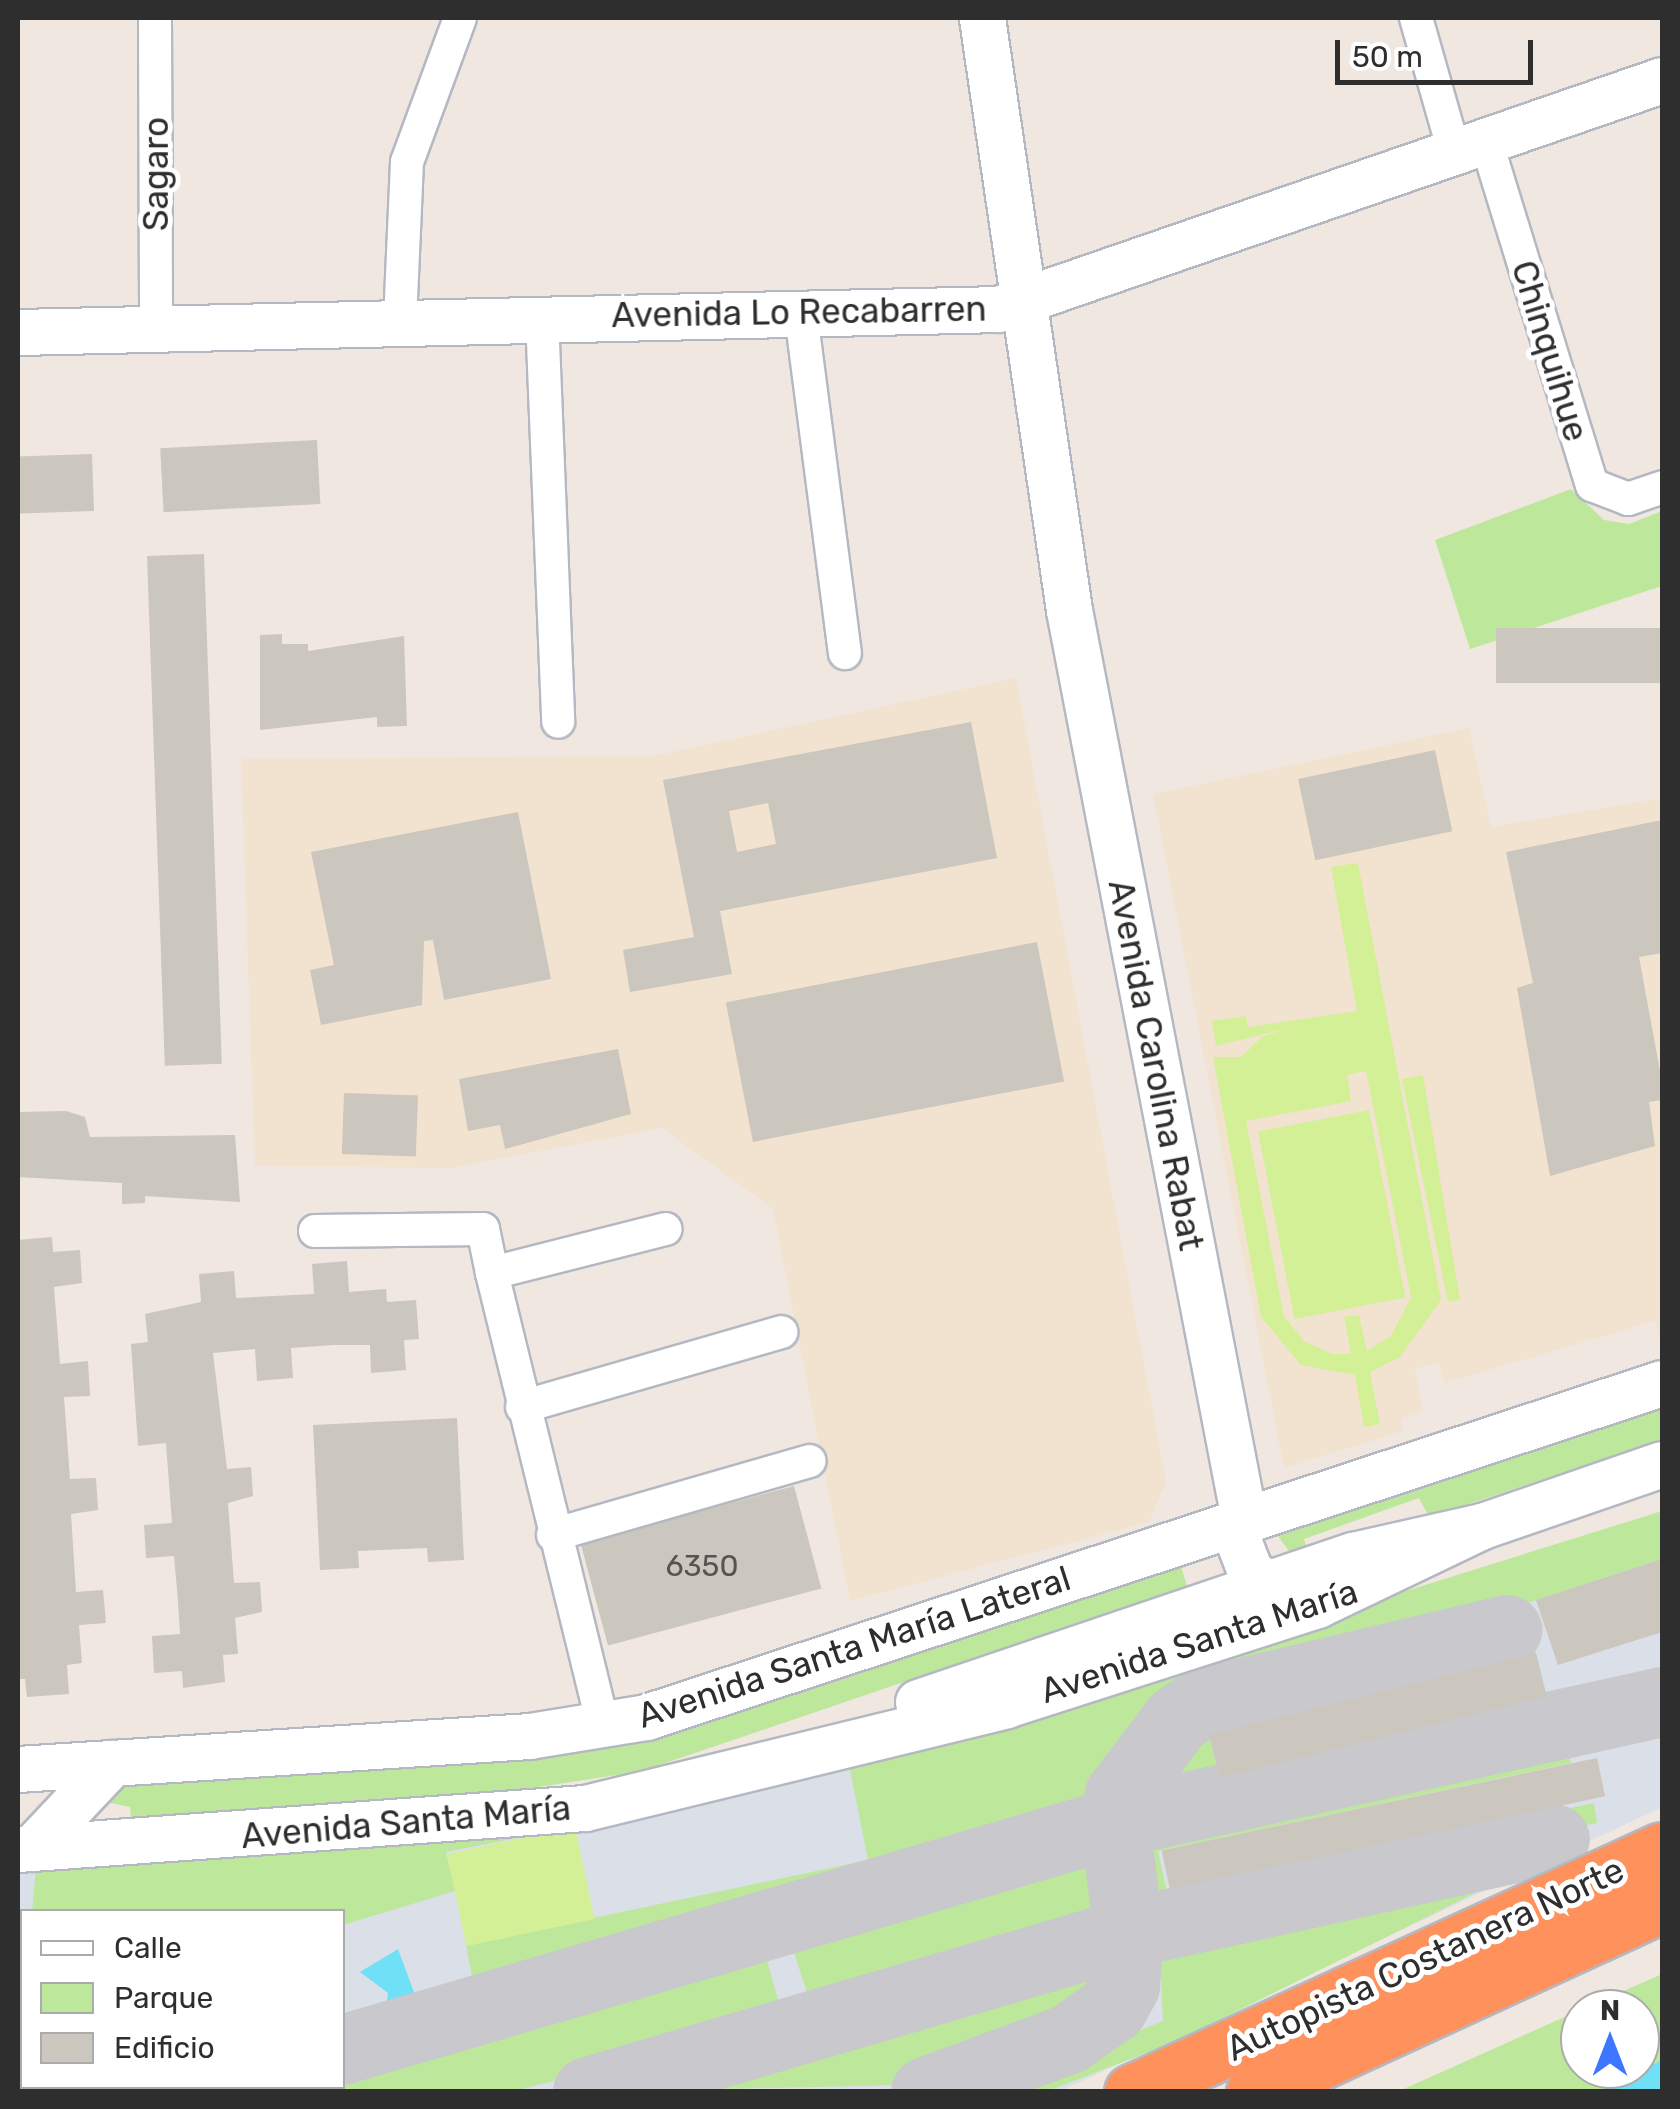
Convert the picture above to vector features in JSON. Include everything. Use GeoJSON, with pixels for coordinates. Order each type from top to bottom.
{"type":"FeatureCollection","features":[{"type":"Feature","properties":{"kind":"highway","name":"Autopista Costanera Norte"},"geometry":{"type":"LineString","coordinates":[[1132,2092],[1662,1850]]}},
{"type":"Feature","properties":{"kind":"highway","name":"Autopista Costanera Norte"},"geometry":{"type":"LineString","coordinates":[[1254,2092],[1662,1904]]}},
{"type":"Feature","properties":{"kind":"street","name":"Sagaro"},"geometry":{"type":"LineString","coordinates":[[156,18],[156,330]]}},
{"type":"Feature","properties":{"kind":"street"},"geometry":{"type":"LineString","coordinates":[[400,322],[407,162],[460,18]]}},
{"type":"Feature","properties":{"kind":"street","name":"Avenida Carolina Rabat"},"geometry":{"type":"LineString","coordinates":[[981,18],[1010,306],[1047,547],[1070,610],[1244,1519],[1238,1540],[1250,1571],[1272,1600]]}},
{"type":"Feature","properties":{"kind":"street"},"geometry":{"type":"LineString","coordinates":[[1416,18],[1471,149]]}},
{"type":"Feature","properties":{"kind":"street","name":"Avenida Lo Recabarren"},"geometry":{"type":"LineString","coordinates":[[18,332],[801,315],[1010,306],[1662,80]]}},
{"type":"Feature","properties":{"kind":"street","name":"Chinquihue"},"geometry":{"type":"LineString","coordinates":[[1471,149],[1592,485],[1628,499],[1662,487]]}},
{"type":"Feature","properties":{"kind":"street"},"geometry":{"type":"LineString","coordinates":[[801,315],[844,653]]}},
{"type":"Feature","properties":{"kind":"street"},"geometry":{"type":"LineString","coordinates":[[542,318],[558,722]]}},
{"type":"Feature","properties":{"kind":"street"},"geometry":{"type":"LineString","coordinates":[[315,1232],[483,1229],[552,1535],[603,1726]]}},
{"type":"Feature","properties":{"kind":"street"},"geometry":{"type":"LineString","coordinates":[[492,1273],[666,1229]]}},
{"type":"Feature","properties":{"kind":"street"},"geometry":{"type":"LineString","coordinates":[[522,1407],[781,1332]]}},
{"type":"Feature","properties":{"kind":"street","name":"Avenida Santa María Lateral"},"geometry":{"type":"LineString","coordinates":[[18,1770],[603,1726],[1662,1383]]}},
{"type":"Feature","properties":{"kind":"street"},"geometry":{"type":"LineString","coordinates":[[552,1535],[810,1460]]}},
{"type":"Feature","properties":{"kind":"street","name":"Avenida Santa María"},"geometry":{"type":"LineString","coordinates":[[25,1849],[585,1808],[788,1753],[1006,1704],[1272,1600],[1373,1584],[1482,1526],[1662,1464]]}},
{"type":"Feature","properties":{"kind":"street"},"geometry":{"type":"LineString","coordinates":[[25,1849],[112,1763]]}},
{"type":"Feature","properties":{"kind":"shaded area"},"geometry":{"type":"Polygon","coordinates":[[[1016,678],[1166,1482],[1149,1522],[850,1601],[773,1209],[662,1128],[452,1168],[255,1166],[241,759],[653,756],[1016,678]]]}},
{"type":"Feature","properties":{"kind":"shaded area"},"geometry":{"type":"Polygon","coordinates":[[[1469,728],[1491,827],[1662,798],[1662,1343],[1655,1321],[1445,1383],[1439,1362],[1415,1369],[1423,1411],[1402,1419],[1403,1431],[1284,1468],[1153,794],[1469,728]]]}},
{"type":"Feature","properties":{"kind":"shaded area"},"geometry":{"type":"Polygon","coordinates":[[[1662,1512],[1662,1807],[1061,2091],[18,2092],[18,1869],[477,1838],[849,1765],[1662,1512]]]}},
{"type":"Feature","properties":{"kind":"green space"},"geometry":{"type":"Polygon","coordinates":[[[1571,489],[1604,520],[1629,524],[1662,511],[1662,586],[1470,649],[1435,540],[1571,489]]]}},
{"type":"Feature","properties":{"kind":"green space"},"geometry":{"type":"Polygon","coordinates":[[[1358,863],[1441,1300],[1400,1357],[1370,1372],[1380,1424],[1364,1427],[1355,1375],[1301,1365],[1261,1317],[1213,1057],[1241,1057],[1263,1036],[1296,1026],[1216,1046],[1212,1021],[1246,1016],[1248,1027],[1357,1011],[1331,867],[1358,863]],[[1366,1071],[1347,1075],[1351,1101],[1246,1121],[1284,1316],[1304,1341],[1332,1354],[1351,1354],[1344,1317],[1359,1315],[1367,1351],[1391,1336],[1411,1297],[1366,1071]]]}},
{"type":"Feature","properties":{"kind":"green space"},"geometry":{"type":"Polygon","coordinates":[[[1423,1075],[1460,1300],[1448,1302],[1402,1079],[1423,1075]]]}},
{"type":"Feature","properties":{"kind":"green space"},"geometry":{"type":"Polygon","coordinates":[[[1369,1110],[1405,1297],[1295,1319],[1258,1132],[1369,1110]]]}},
{"type":"Feature","properties":{"kind":"green space"},"geometry":{"type":"Polygon","coordinates":[[[1662,1396],[1662,1440],[1429,1517],[1419,1498],[1304,1539],[1309,1557],[1296,1561],[1275,1532],[1662,1396]]]}},
{"type":"Feature","properties":{"kind":"green space"},"geometry":{"type":"Polygon","coordinates":[[[1662,1511],[1662,1559],[1530,1602],[1533,1619],[1192,1698],[1115,1774],[1104,1818],[345,2044],[345,2020],[473,1981],[466,1945],[868,1860],[849,1765],[1662,1511]]]}},
{"type":"Feature","properties":{"kind":"green space"},"geometry":{"type":"Polygon","coordinates":[[[1178,1556],[1187,1586],[642,1771],[475,1797],[131,1819],[130,1807],[92,1799],[109,1782],[556,1743],[1178,1556]]]}},
{"type":"Feature","properties":{"kind":"green space"},"geometry":{"type":"Polygon","coordinates":[[[1533,1638],[1536,1653],[1208,1732],[1219,1775],[1547,1697],[1550,1717],[1157,1802],[1145,1779],[1207,1715],[1533,1638]]]}},
{"type":"Feature","properties":{"kind":"green space"},"geometry":{"type":"Polygon","coordinates":[[[1564,1740],[1571,1763],[1158,1851],[1167,1893],[1594,1803],[1597,1823],[1146,1915],[1136,1837],[1564,1740]]]}},
{"type":"Feature","properties":{"kind":"green space"},"geometry":{"type":"Polygon","coordinates":[[[566,1823],[575,1827],[446,1852],[455,1891],[345,1924],[345,1909],[32,1909],[36,1867],[477,1838],[566,1823]]]}},
{"type":"Feature","properties":{"kind":"green space"},"geometry":{"type":"Polygon","coordinates":[[[575,1827],[595,1919],[466,1946],[447,1854],[575,1827]]]}},
{"type":"Feature","properties":{"kind":"green space"},"geometry":{"type":"Polygon","coordinates":[[[1076,1849],[1106,1873],[1114,1924],[812,2007],[788,1935],[1076,1849]]]}},
{"type":"Feature","properties":{"kind":"green space"},"geometry":{"type":"Polygon","coordinates":[[[1564,1849],[1175,2042],[1048,2091],[988,2092],[1163,2021],[1159,1942],[1564,1849]]]}},
{"type":"Feature","properties":{"kind":"green space"},"geometry":{"type":"Polygon","coordinates":[[[762,1942],[784,2021],[515,2091],[224,2091],[345,2089],[345,2062],[762,1942]]]}},
{"type":"Feature","properties":{"kind":"green space"},"geometry":{"type":"Polygon","coordinates":[[[1100,1959],[1089,1994],[1064,2022],[905,2085],[633,2091],[1100,1959]]]}},
{"type":"Feature","properties":{"kind":"green space"},"geometry":{"type":"Polygon","coordinates":[[[1662,1974],[1662,2091],[1397,2092],[1560,2019],[1560,2089],[1660,2089],[1660,1989],[1628,1989],[1662,1974]]]}},
{"type":"Feature","properties":{"kind":"water"},"geometry":{"type":"Polygon","coordinates":[[[398,1949],[415,1995],[387,2002],[388,1993],[360,1972],[398,1949]]]}},
{"type":"Feature","properties":{"kind":"water"},"geometry":{"type":"Polygon","coordinates":[[[1660,2061],[1662,2091],[1599,2091],[1660,2089],[1660,2061]]]}},
{"type":"Feature","properties":{"kind":"building"},"geometry":{"type":"Polygon","coordinates":[[[317,440],[320,504],[164,512],[160,448],[317,440]]]}},
{"type":"Feature","properties":{"kind":"building"},"geometry":{"type":"Polygon","coordinates":[[[92,454],[94,511],[20,514],[18,457],[92,454]]]}},
{"type":"Feature","properties":{"kind":"building"},"geometry":{"type":"Polygon","coordinates":[[[204,554],[222,1064],[165,1066],[147,556],[204,554]]]}},
{"type":"Feature","properties":{"kind":"building"},"geometry":{"type":"Polygon","coordinates":[[[1496,628],[1662,628],[1662,683],[1496,683],[1496,628]]]}},
{"type":"Feature","properties":{"kind":"building"},"geometry":{"type":"Polygon","coordinates":[[[282,634],[282,644],[308,644],[308,651],[404,636],[407,726],[377,727],[377,717],[260,730],[260,635],[282,634]]]}},
{"type":"Feature","properties":{"kind":"building"},"geometry":{"type":"Polygon","coordinates":[[[971,722],[997,858],[720,911],[732,974],[630,992],[623,950],[694,937],[663,780],[971,722]],[[768,803],[729,811],[737,852],[776,844],[768,803]]]}},
{"type":"Feature","properties":{"kind":"building"},"geometry":{"type":"Polygon","coordinates":[[[1435,750],[1452,831],[1315,860],[1298,779],[1435,750]]]}},
{"type":"Feature","properties":{"kind":"building"},"geometry":{"type":"Polygon","coordinates":[[[518,812],[551,979],[444,1000],[433,940],[424,941],[422,1005],[321,1025],[310,970],[334,965],[311,852],[518,812]]]}},
{"type":"Feature","properties":{"kind":"building"},"geometry":{"type":"Polygon","coordinates":[[[1662,820],[1662,953],[1639,957],[1662,1082],[1662,1100],[1649,1102],[1655,1146],[1550,1176],[1517,988],[1533,983],[1506,852],[1662,820]]]}},
{"type":"Feature","properties":{"kind":"building"},"geometry":{"type":"Polygon","coordinates":[[[1037,942],[1064,1081],[753,1142],[726,1002],[1037,942]]]}},
{"type":"Feature","properties":{"kind":"building"},"geometry":{"type":"Polygon","coordinates":[[[618,1049],[631,1114],[505,1149],[500,1125],[468,1131],[459,1079],[618,1049]]]}},
{"type":"Feature","properties":{"kind":"building"},"geometry":{"type":"Polygon","coordinates":[[[344,1093],[418,1096],[416,1157],[342,1154],[344,1093]]]}},
{"type":"Feature","properties":{"kind":"building"},"geometry":{"type":"Polygon","coordinates":[[[66,1111],[85,1117],[90,1137],[235,1135],[240,1202],[145,1196],[145,1203],[122,1204],[122,1183],[18,1177],[18,1112],[66,1111]]]}},
{"type":"Feature","properties":{"kind":"building"},"geometry":{"type":"Polygon","coordinates":[[[52,1237],[53,1252],[80,1250],[82,1283],[54,1287],[60,1364],[88,1361],[90,1396],[64,1397],[70,1479],[96,1478],[98,1510],[71,1514],[76,1592],[103,1590],[106,1623],[79,1625],[82,1663],[67,1665],[69,1694],[27,1697],[25,1679],[18,1679],[18,1240],[52,1237]]]}},
{"type":"Feature","properties":{"kind":"building"},"geometry":{"type":"Polygon","coordinates":[[[347,1261],[349,1292],[386,1289],[387,1302],[416,1300],[419,1339],[404,1340],[406,1370],[371,1373],[370,1345],[291,1348],[293,1378],[257,1381],[255,1349],[213,1353],[227,1469],[251,1467],[253,1496],[228,1503],[234,1583],[260,1582],[262,1612],[235,1618],[238,1654],[223,1655],[225,1682],[183,1688],[182,1671],[154,1673],[152,1636],[180,1634],[178,1601],[174,1556],[146,1558],[144,1525],[172,1523],[166,1443],[138,1446],[131,1344],[148,1342],[145,1314],[201,1302],[199,1274],[234,1271],[236,1298],[314,1294],[312,1264],[347,1261]]]}},
{"type":"Feature","properties":{"kind":"building"},"geometry":{"type":"Polygon","coordinates":[[[457,1418],[464,1560],[428,1562],[427,1548],[358,1551],[359,1568],[320,1570],[313,1425],[457,1418]]]}},
{"type":"Feature","properties":{"kind":"building"},"geometry":{"type":"Polygon","coordinates":[[[794,1486],[821,1588],[608,1646],[581,1543],[794,1486]]]}},
{"type":"Feature","properties":{"kind":"building"},"geometry":{"type":"Polygon","coordinates":[[[1662,1559],[1662,1632],[1558,1665],[1536,1600],[1662,1559]]]}},
{"type":"Feature","properties":{"kind":"building"},"geometry":{"type":"Polygon","coordinates":[[[1536,1653],[1547,1697],[1220,1778],[1209,1735],[1536,1653]]]}},
{"type":"Feature","properties":{"kind":"building"},"geometry":{"type":"Polygon","coordinates":[[[1597,1758],[1605,1796],[1170,1889],[1162,1851],[1597,1758]]]}},
{"type":"Feature","properties":{"kind":"taxiway"},"geometry":{"type":"LineString","coordinates":[[926,2092],[1069,2039],[1113,2008],[1125,1986],[1129,1933],[1115,1823],[1120,1795],[1177,1720],[1201,1703],[1507,1630]]}},
{"type":"Feature","properties":{"kind":"taxiway"},"geometry":{"type":"LineString","coordinates":[[345,2049],[1115,1823],[1662,1702]]}},
{"type":"Feature","properties":{"kind":"taxiway"},"geometry":{"type":"LineString","coordinates":[[588,2092],[1129,1933],[1555,1839]]}},
{"type":"Feature","properties":{"kind":"taxiway"},"geometry":{"type":"LineString","coordinates":[[159,2092],[170,2089]]}}]}
